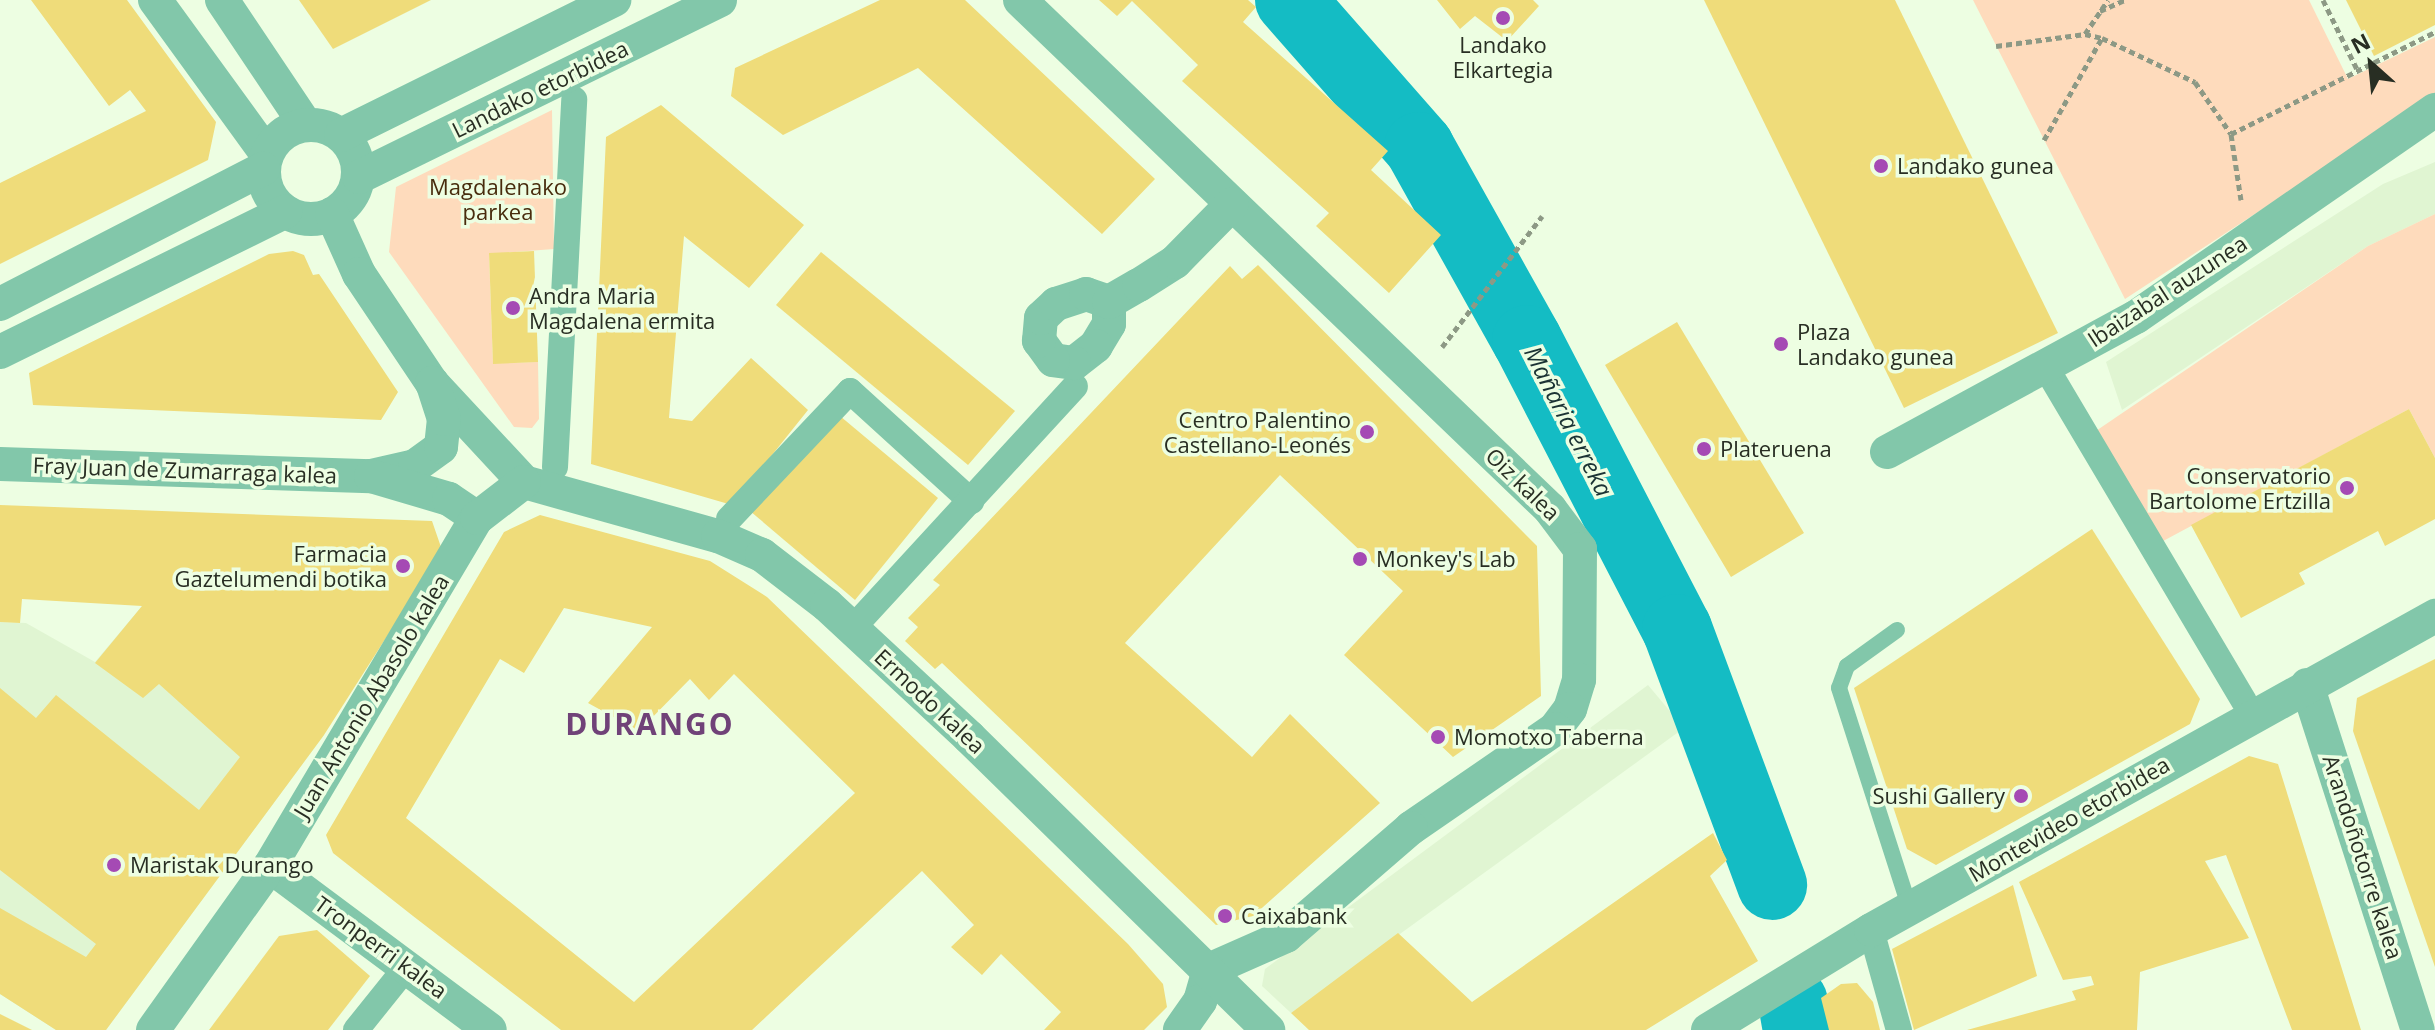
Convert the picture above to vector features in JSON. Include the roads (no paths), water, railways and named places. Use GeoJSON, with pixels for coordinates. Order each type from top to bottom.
{"type":"FeatureCollection","features":[{"type":"Feature","properties":{"kind":"street"},"geometry":{"type":"LineString","coordinates":[[155,0],[264,161],[265,186],[285,212],[300,218],[332,214],[345,204],[359,177],[351,146],[341,135],[305,124],[222,0]]}},
{"type":"Feature","properties":{"kind":"street"},"geometry":{"type":"LineString","coordinates":[[341,135],[614,0]]}},
{"type":"Feature","properties":{"kind":"street","name":"Landako etorbidea"},"geometry":{"type":"LineString","coordinates":[[359,177],[720,0]]}},
{"type":"Feature","properties":{"kind":"street","name":"Oiz kalea"},"geometry":{"type":"LineString","coordinates":[[1020,0],[1568,529],[1580,549],[1582,609],[1579,680],[1570,709],[1555,729],[1411,828],[1286,936],[1209,970]]}},
{"type":"Feature","properties":{"kind":"street"},"geometry":{"type":"LineString","coordinates":[[555,467],[574,99]]}},
{"type":"Feature","properties":{"kind":"street","name":"Ibaizabal auzunea"},"geometry":{"type":"LineString","coordinates":[[1887,452],[2129,321],[2435,110]]}},
{"type":"Feature","properties":{"kind":"street"},"geometry":{"type":"LineString","coordinates":[[0,304],[264,161],[282,134],[305,124]]}},
{"type":"Feature","properties":{"kind":"street"},"geometry":{"type":"LineString","coordinates":[[1109,302],[1175,262],[1232,204]]}},
{"type":"Feature","properties":{"kind":"street"},"geometry":{"type":"LineString","coordinates":[[0,352],[285,212]]}},
{"type":"Feature","properties":{"kind":"street"},"geometry":{"type":"LineString","coordinates":[[332,214],[359,274],[432,383],[524,482],[477,518],[449,499],[371,476]]}},
{"type":"Feature","properties":{"kind":"street"},"geometry":{"type":"LineString","coordinates":[[2045,366],[2244,701]]}},
{"type":"Feature","properties":{"kind":"street"},"geometry":{"type":"LineString","coordinates":[[371,476],[415,466],[441,447],[444,419],[432,383]]}},
{"type":"Feature","properties":{"kind":"street"},"geometry":{"type":"LineString","coordinates":[[861,619],[1075,386]]}},
{"type":"Feature","properties":{"kind":"street"},"geometry":{"type":"LineString","coordinates":[[729,519],[850,391],[971,501]]}},
{"type":"Feature","properties":{"kind":"street","name":"Fray Juan de Zumarraga kalea"},"geometry":{"type":"LineString","coordinates":[[0,464],[371,476]]}},
{"type":"Feature","properties":{"kind":"street","name":"Ermodo kalea"},"geometry":{"type":"LineString","coordinates":[[524,482],[718,536],[762,555],[827,605],[947,716],[1268,1030]]}},
{"type":"Feature","properties":{"kind":"street","name":"Juan Antonio Abasolo kalea"},"geometry":{"type":"LineString","coordinates":[[153,1030],[270,866],[477,518]]}},
{"type":"Feature","properties":{"kind":"street","name":"Montevideo etorbidea"},"geometry":{"type":"LineString","coordinates":[[1708,1030],[1871,930],[2435,616]]}},
{"type":"Feature","properties":{"kind":"street","name":"Arandoñotorre kalea"},"geometry":{"type":"LineString","coordinates":[[2307,685],[2418,1030]]}},
{"type":"Feature","properties":{"kind":"street","name":"Tronperri kalea"},"geometry":{"type":"LineString","coordinates":[[270,866],[490,1030]]}},
{"type":"Feature","properties":{"kind":"street"},"geometry":{"type":"LineString","coordinates":[[1871,930],[1899,1030]]}},
{"type":"Feature","properties":{"kind":"street"},"geometry":{"type":"LineString","coordinates":[[1180,1030],[1200,1001],[1209,970]]}},
{"type":"Feature","properties":{"kind":"street"},"geometry":{"type":"LineString","coordinates":[[356,1030],[396,980]]}},
{"type":"Feature","properties":{"kind":"lane"},"geometry":{"type":"LineString","coordinates":[[1897,630],[1847,666],[1839,688],[1910,909]]}},
{"type":"Feature","properties":{"kind":"waterway","name":"Mañaria erreka"},"geometry":{"type":"LineString","coordinates":[[1290,0],[1419,147],[1527,340],[1677,629],[1772,885]]}},
{"type":"Feature","properties":{"kind":"waterway","name":"Mañaria erreka"},"geometry":{"type":"LineString","coordinates":[[1793,1002],[1798,1030]]}},
{"type":"Feature","properties":{"kind":"place","name":"Landako Elkartegia"},"geometry":{"type":"Point","coordinates":[1503,18]}},
{"type":"Feature","properties":{"kind":"place","name":"Landako gunea"},"geometry":{"type":"Point","coordinates":[1881,166]}},
{"type":"Feature","properties":{"kind":"place","name":"Andra Maria Magdalena ermita"},"geometry":{"type":"Point","coordinates":[513,308]}},
{"type":"Feature","properties":{"kind":"place","name":"Plaza Landako gunea"},"geometry":{"type":"Point","coordinates":[1781,344]}},
{"type":"Feature","properties":{"kind":"place","name":"Centro Palentino Castellano-Leonés"},"geometry":{"type":"Point","coordinates":[1367,432]}},
{"type":"Feature","properties":{"kind":"place","name":"Plateruena"},"geometry":{"type":"Point","coordinates":[1704,449]}},
{"type":"Feature","properties":{"kind":"place","name":"Conservatorio Bartolome Ertzilla"},"geometry":{"type":"Point","coordinates":[2347,488]}},
{"type":"Feature","properties":{"kind":"place","name":"Monkey's Lab"},"geometry":{"type":"Point","coordinates":[1360,559]}},
{"type":"Feature","properties":{"kind":"place","name":"Farmacia Gaztelumendi botika"},"geometry":{"type":"Point","coordinates":[403,566]}},
{"type":"Feature","properties":{"kind":"place","name":"Momotxo Taberna"},"geometry":{"type":"Point","coordinates":[1438,737]}},
{"type":"Feature","properties":{"kind":"place","name":"Sushi Gallery"},"geometry":{"type":"Point","coordinates":[2021,796]}},
{"type":"Feature","properties":{"kind":"place","name":"Maristak Durango"},"geometry":{"type":"Point","coordinates":[114,865]}},
{"type":"Feature","properties":{"kind":"place","name":"Caixabank"},"geometry":{"type":"Point","coordinates":[1225,916]}},
{"type":"Feature","properties":{"kind":"district","name":"DURANGO"},"geometry":{"type":"Point","coordinates":[650,724]}},
{"type":"Feature","properties":{"kind":"park label","name":"Magdalenako parkea"},"geometry":{"type":"Point","coordinates":[498,198]}}]}
